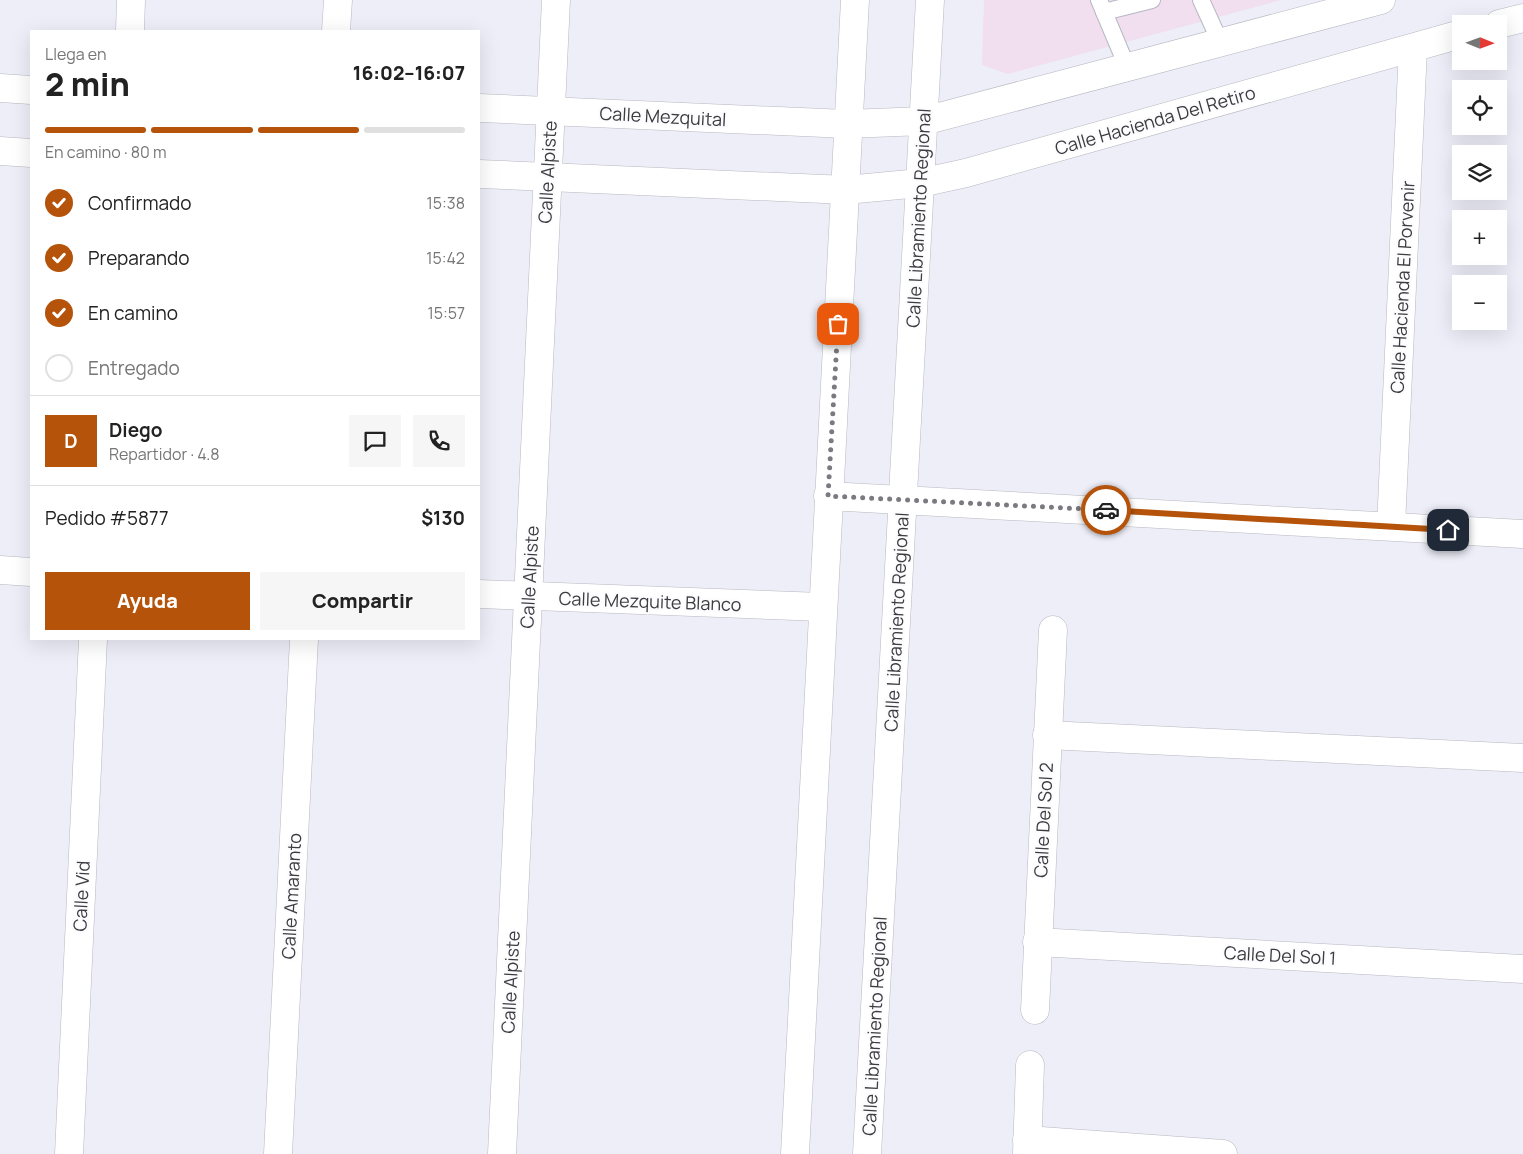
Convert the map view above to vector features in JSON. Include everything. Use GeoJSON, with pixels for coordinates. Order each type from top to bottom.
{"type":"FeatureCollection","features":[{"type":"Feature","properties":{"kind":"street"},"geometry":{"type":"LineString","coordinates":[[130,30],[131,0]]}},
{"type":"Feature","properties":{"kind":"street"},"geometry":{"type":"LineString","coordinates":[[336,30],[338,0]]}},
{"type":"Feature","properties":{"kind":"street","name":"Calle Alpiste"},"geometry":{"type":"LineString","coordinates":[[502,1154],[529,596],[546,177],[556,0]]}},
{"type":"Feature","properties":{"kind":"street"},"geometry":{"type":"LineString","coordinates":[[795,1154],[822,607],[846,190],[847,124],[855,0]]}},
{"type":"Feature","properties":{"kind":"street","name":"Calle Libramiento Regional"},"geometry":{"type":"LineString","coordinates":[[867,1154],[930,0]]}},
{"type":"Feature","properties":{"kind":"street"},"geometry":{"type":"LineString","coordinates":[[847,124],[924,121],[1128,69],[1381,0]]}},
{"type":"Feature","properties":{"kind":"street"},"geometry":{"type":"LineString","coordinates":[[1508,22],[1523,18]]}},
{"type":"Feature","properties":{"kind":"street","name":"Calle Hacienda Del Retiro"},"geometry":{"type":"LineString","coordinates":[[846,190],[920,183],[966,173],[1452,37]]}},
{"type":"Feature","properties":{"kind":"street","name":"Calle Hacienda El Porvenir"},"geometry":{"type":"LineString","coordinates":[[1391,526],[1413,48]]}},
{"type":"Feature","properties":{"kind":"street"},"geometry":{"type":"LineString","coordinates":[[0,88],[30,90]]}},
{"type":"Feature","properties":{"kind":"street","name":"Calle Mezquital"},"geometry":{"type":"LineString","coordinates":[[480,108],[847,124]]}},
{"type":"Feature","properties":{"kind":"street"},"geometry":{"type":"LineString","coordinates":[[0,151],[30,153]]}},
{"type":"Feature","properties":{"kind":"street"},"geometry":{"type":"LineString","coordinates":[[480,174],[846,190]]}},
{"type":"Feature","properties":{"kind":"street"},"geometry":{"type":"LineString","coordinates":[[828,496],[903,498],[1523,534]]}},
{"type":"Feature","properties":{"kind":"street"},"geometry":{"type":"LineString","coordinates":[[0,570],[30,572]]}},
{"type":"Feature","properties":{"kind":"street","name":"Calle Mezquite Blanco"},"geometry":{"type":"LineString","coordinates":[[480,594],[822,607]]}},
{"type":"Feature","properties":{"kind":"street","name":"Calle Del Sol 2"},"geometry":{"type":"LineString","coordinates":[[1035,1010],[1053,630]]}},
{"type":"Feature","properties":{"kind":"street","name":"Calle Vid"},"geometry":{"type":"LineString","coordinates":[[69,1154],[93,640]]}},
{"type":"Feature","properties":{"kind":"street","name":"Calle Amaranto"},"geometry":{"type":"LineString","coordinates":[[278,1154],[304,640]]}},
{"type":"Feature","properties":{"kind":"street"},"geometry":{"type":"LineString","coordinates":[[1047,735],[1523,758]]}},
{"type":"Feature","properties":{"kind":"street","name":"Calle Del Sol 1"},"geometry":{"type":"LineString","coordinates":[[1037,942],[1523,968]]}},
{"type":"Feature","properties":{"kind":"street"},"geometry":{"type":"LineString","coordinates":[[1030,1065],[1027,1147],[1223,1154]]}},
{"type":"Feature","properties":{"kind":"lane"},"geometry":{"type":"LineString","coordinates":[[1128,69],[1102,6],[1152,0]]}},
{"type":"Feature","properties":{"kind":"lane"},"geometry":{"type":"LineString","coordinates":[[1201,0],[1221,44]]}},
{"type":"Feature","properties":{"kind":"shaded area"},"geometry":{"type":"Polygon","coordinates":[[[984,0],[1281,0],[1008,74],[982,65],[984,0]]]}},
{"type":"Feature","properties":{"kind":"way so far"},"geometry":{"type":"LineString","coordinates":[[838,324],[828,496],[903,498],[1106,510]]}},
{"type":"Feature","properties":{"kind":"route"},"geometry":{"type":"LineString","coordinates":[[1106,510],[1448,530]]}}]}
